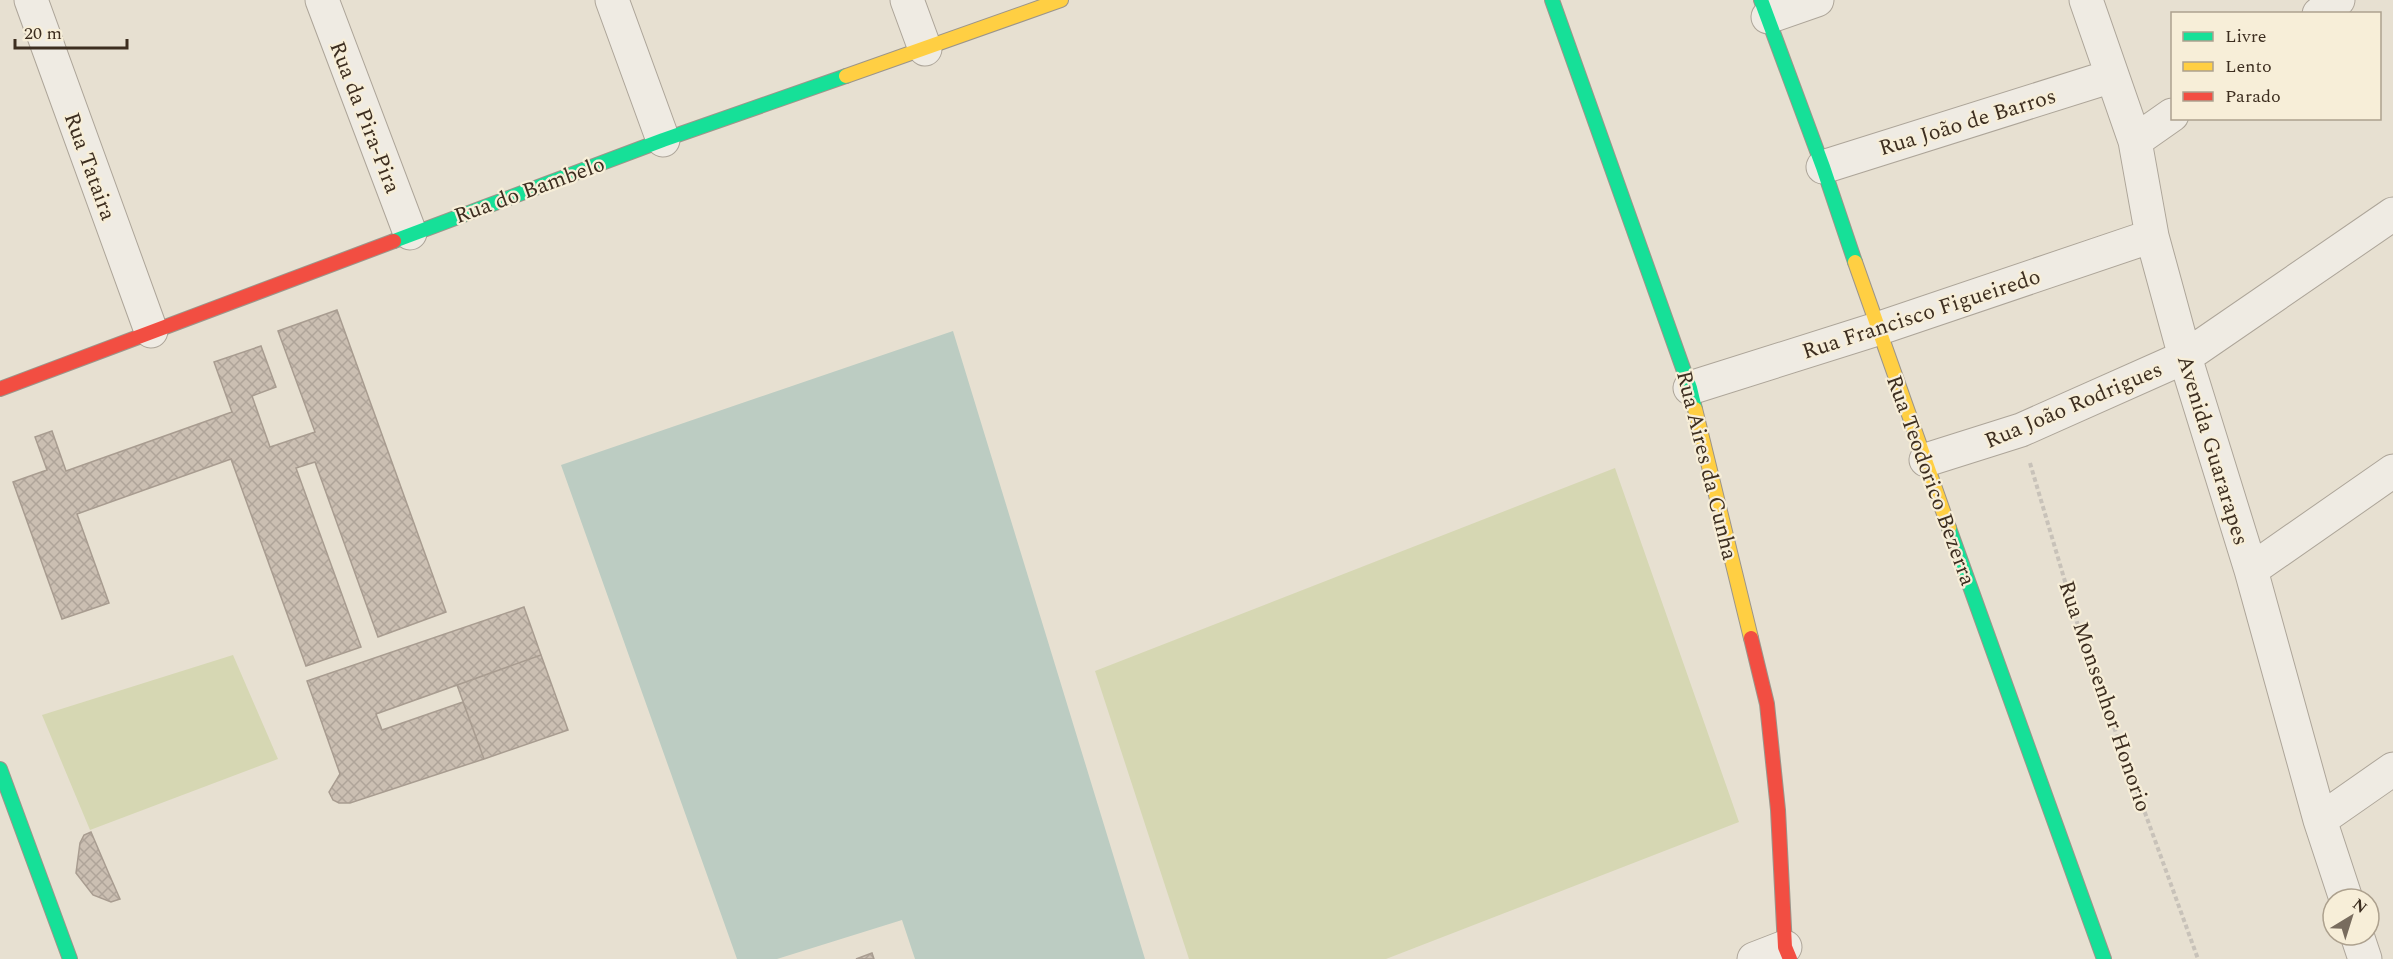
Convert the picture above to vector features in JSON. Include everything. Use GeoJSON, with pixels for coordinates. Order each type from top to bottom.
{"type":"FeatureCollection","features":[{"type":"Feature","properties":{"kind":"street","name":"Rua Tataira"},"geometry":{"type":"LineString","coordinates":[[31,0],[151,331]]}},
{"type":"Feature","properties":{"kind":"street","name":"Rua da Pira-Pira"},"geometry":{"type":"LineString","coordinates":[[322,0],[410,233]]}},
{"type":"Feature","properties":{"kind":"street"},"geometry":{"type":"LineString","coordinates":[[612,0],[663,140]]}},
{"type":"Feature","properties":{"kind":"street"},"geometry":{"type":"LineString","coordinates":[[907,0],[925,49]]}},
{"type":"Feature","properties":{"kind":"street","name":"Rua do Bambelo"},"geometry":{"type":"LineString","coordinates":[[0,389],[410,233],[663,140],[1061,0]]}},
{"type":"Feature","properties":{"kind":"street","name":"Rua Aires da Cunha"},"geometry":{"type":"LineString","coordinates":[[1552,0],[1690,388],[1767,704],[1778,810],[1788,953]]}},
{"type":"Feature","properties":{"kind":"street"},"geometry":{"type":"LineString","coordinates":[[1765,8],[1817,0]]}},
{"type":"Feature","properties":{"kind":"street","name":"Avenida Guararapes"},"geometry":{"type":"LineString","coordinates":[[2086,0],[2135,141],[2152,236],[2185,357],[2251,570],[2320,820],[2342,887]]}},
{"type":"Feature","properties":{"kind":"street"},"geometry":{"type":"LineString","coordinates":[[2322,12],[2338,0]]}},
{"type":"Feature","properties":{"kind":"street","name":"Rua Teodorico Bezerra"},"geometry":{"type":"LineString","coordinates":[[1765,8],[1823,167],[1877,329],[2104,959]]}},
{"type":"Feature","properties":{"kind":"street","name":"Rua João de Barros"},"geometry":{"type":"LineString","coordinates":[[1823,167],[2112,76]]}},
{"type":"Feature","properties":{"kind":"street"},"geometry":{"type":"LineString","coordinates":[[2135,141],[2171,116]]}},
{"type":"Feature","properties":{"kind":"street","name":"Rua João Rodrigues"},"geometry":{"type":"LineString","coordinates":[[1926,460],[2020,430],[2185,357],[2393,214]]}},
{"type":"Feature","properties":{"kind":"street","name":"Rua Francisco Figueiredo"},"geometry":{"type":"LineString","coordinates":[[1690,388],[1877,329],[2152,236]]}},
{"type":"Feature","properties":{"kind":"street"},"geometry":{"type":"LineString","coordinates":[[2251,570],[2393,471]]}},
{"type":"Feature","properties":{"kind":"street"},"geometry":{"type":"LineString","coordinates":[[0,769],[70,959]]}},
{"type":"Feature","properties":{"kind":"street"},"geometry":{"type":"LineString","coordinates":[[2320,820],[2393,769]]}},
{"type":"Feature","properties":{"kind":"street"},"geometry":{"type":"LineString","coordinates":[[1754,959],[1788,953]]}},
{"type":"Feature","properties":{"kind":"path","name":"Rua Monsenhor Honorio"},"geometry":{"type":"LineString","coordinates":[[2020,430],[2082,639],[2198,959]]}},
{"type":"Feature","properties":{"kind":"green space"},"geometry":{"type":"Polygon","coordinates":[[[1615,468],[1739,822],[1386,959],[1189,959],[1095,671],[1615,468]]]}},
{"type":"Feature","properties":{"kind":"green space"},"geometry":{"type":"Polygon","coordinates":[[[233,655],[278,759],[90,830],[42,715],[233,655]]]}},
{"type":"Feature","properties":{"kind":"shaded area"},"geometry":{"type":"Polygon","coordinates":[[[953,331],[1145,959],[915,959],[902,920],[777,959],[737,959],[561,465],[953,331]]]}},
{"type":"Feature","properties":{"kind":"building"},"geometry":{"type":"Polygon","coordinates":[[[337,310],[446,612],[378,637],[315,462],[296,468],[361,647],[306,666],[231,459],[77,514],[109,603],[62,619],[13,482],[47,470],[35,437],[52,431],[66,471],[232,412],[214,362],[261,346],[276,387],[252,396],[270,447],[315,432],[278,331],[337,310]]]}},
{"type":"Feature","properties":{"kind":"building"},"geometry":{"type":"Polygon","coordinates":[[[524,607],[541,655],[376,714],[382,730],[463,702],[484,759],[350,803],[339,803],[333,800],[329,792],[340,774],[307,681],[524,607]]]}},
{"type":"Feature","properties":{"kind":"building"},"geometry":{"type":"Polygon","coordinates":[[[541,655],[568,730],[484,759],[457,685],[541,655]]]}},
{"type":"Feature","properties":{"kind":"building"},"geometry":{"type":"Polygon","coordinates":[[[91,832],[120,899],[111,902],[93,895],[76,873],[80,843],[84,835],[91,832]]]}},
{"type":"Feature","properties":{"kind":"building"},"geometry":{"type":"Polygon","coordinates":[[[872,953],[874,959],[856,959],[872,953]]]}},
{"type":"Feature","properties":{"kind":"traffic: fast"},"geometry":{"type":"LineString","coordinates":[[1552,0],[1690,388],[1695,409]]}},
{"type":"Feature","properties":{"kind":"traffic: fast"},"geometry":{"type":"LineString","coordinates":[[1761,0],[1823,167],[1855,262]]}},
{"type":"Feature","properties":{"kind":"traffic: fast"},"geometry":{"type":"LineString","coordinates":[[394,241],[663,140],[846,76]]}},
{"type":"Feature","properties":{"kind":"traffic: fast"},"geometry":{"type":"LineString","coordinates":[[1949,528],[2104,959]]}},
{"type":"Feature","properties":{"kind":"traffic: fast"},"geometry":{"type":"LineString","coordinates":[[0,769],[70,959]]}},
{"type":"Feature","properties":{"kind":"traffic: slow"},"geometry":{"type":"LineString","coordinates":[[846,76],[1061,0]]}},
{"type":"Feature","properties":{"kind":"traffic: slow"},"geometry":{"type":"LineString","coordinates":[[1855,262],[1949,528]]}},
{"type":"Feature","properties":{"kind":"traffic: slow"},"geometry":{"type":"LineString","coordinates":[[1695,409],[1751,638]]}},
{"type":"Feature","properties":{"kind":"traffic: jam"},"geometry":{"type":"LineString","coordinates":[[0,389],[394,241]]}},
{"type":"Feature","properties":{"kind":"traffic: jam"},"geometry":{"type":"LineString","coordinates":[[1751,638],[1767,704],[1778,810],[1785,947],[1790,959]]}}]}
